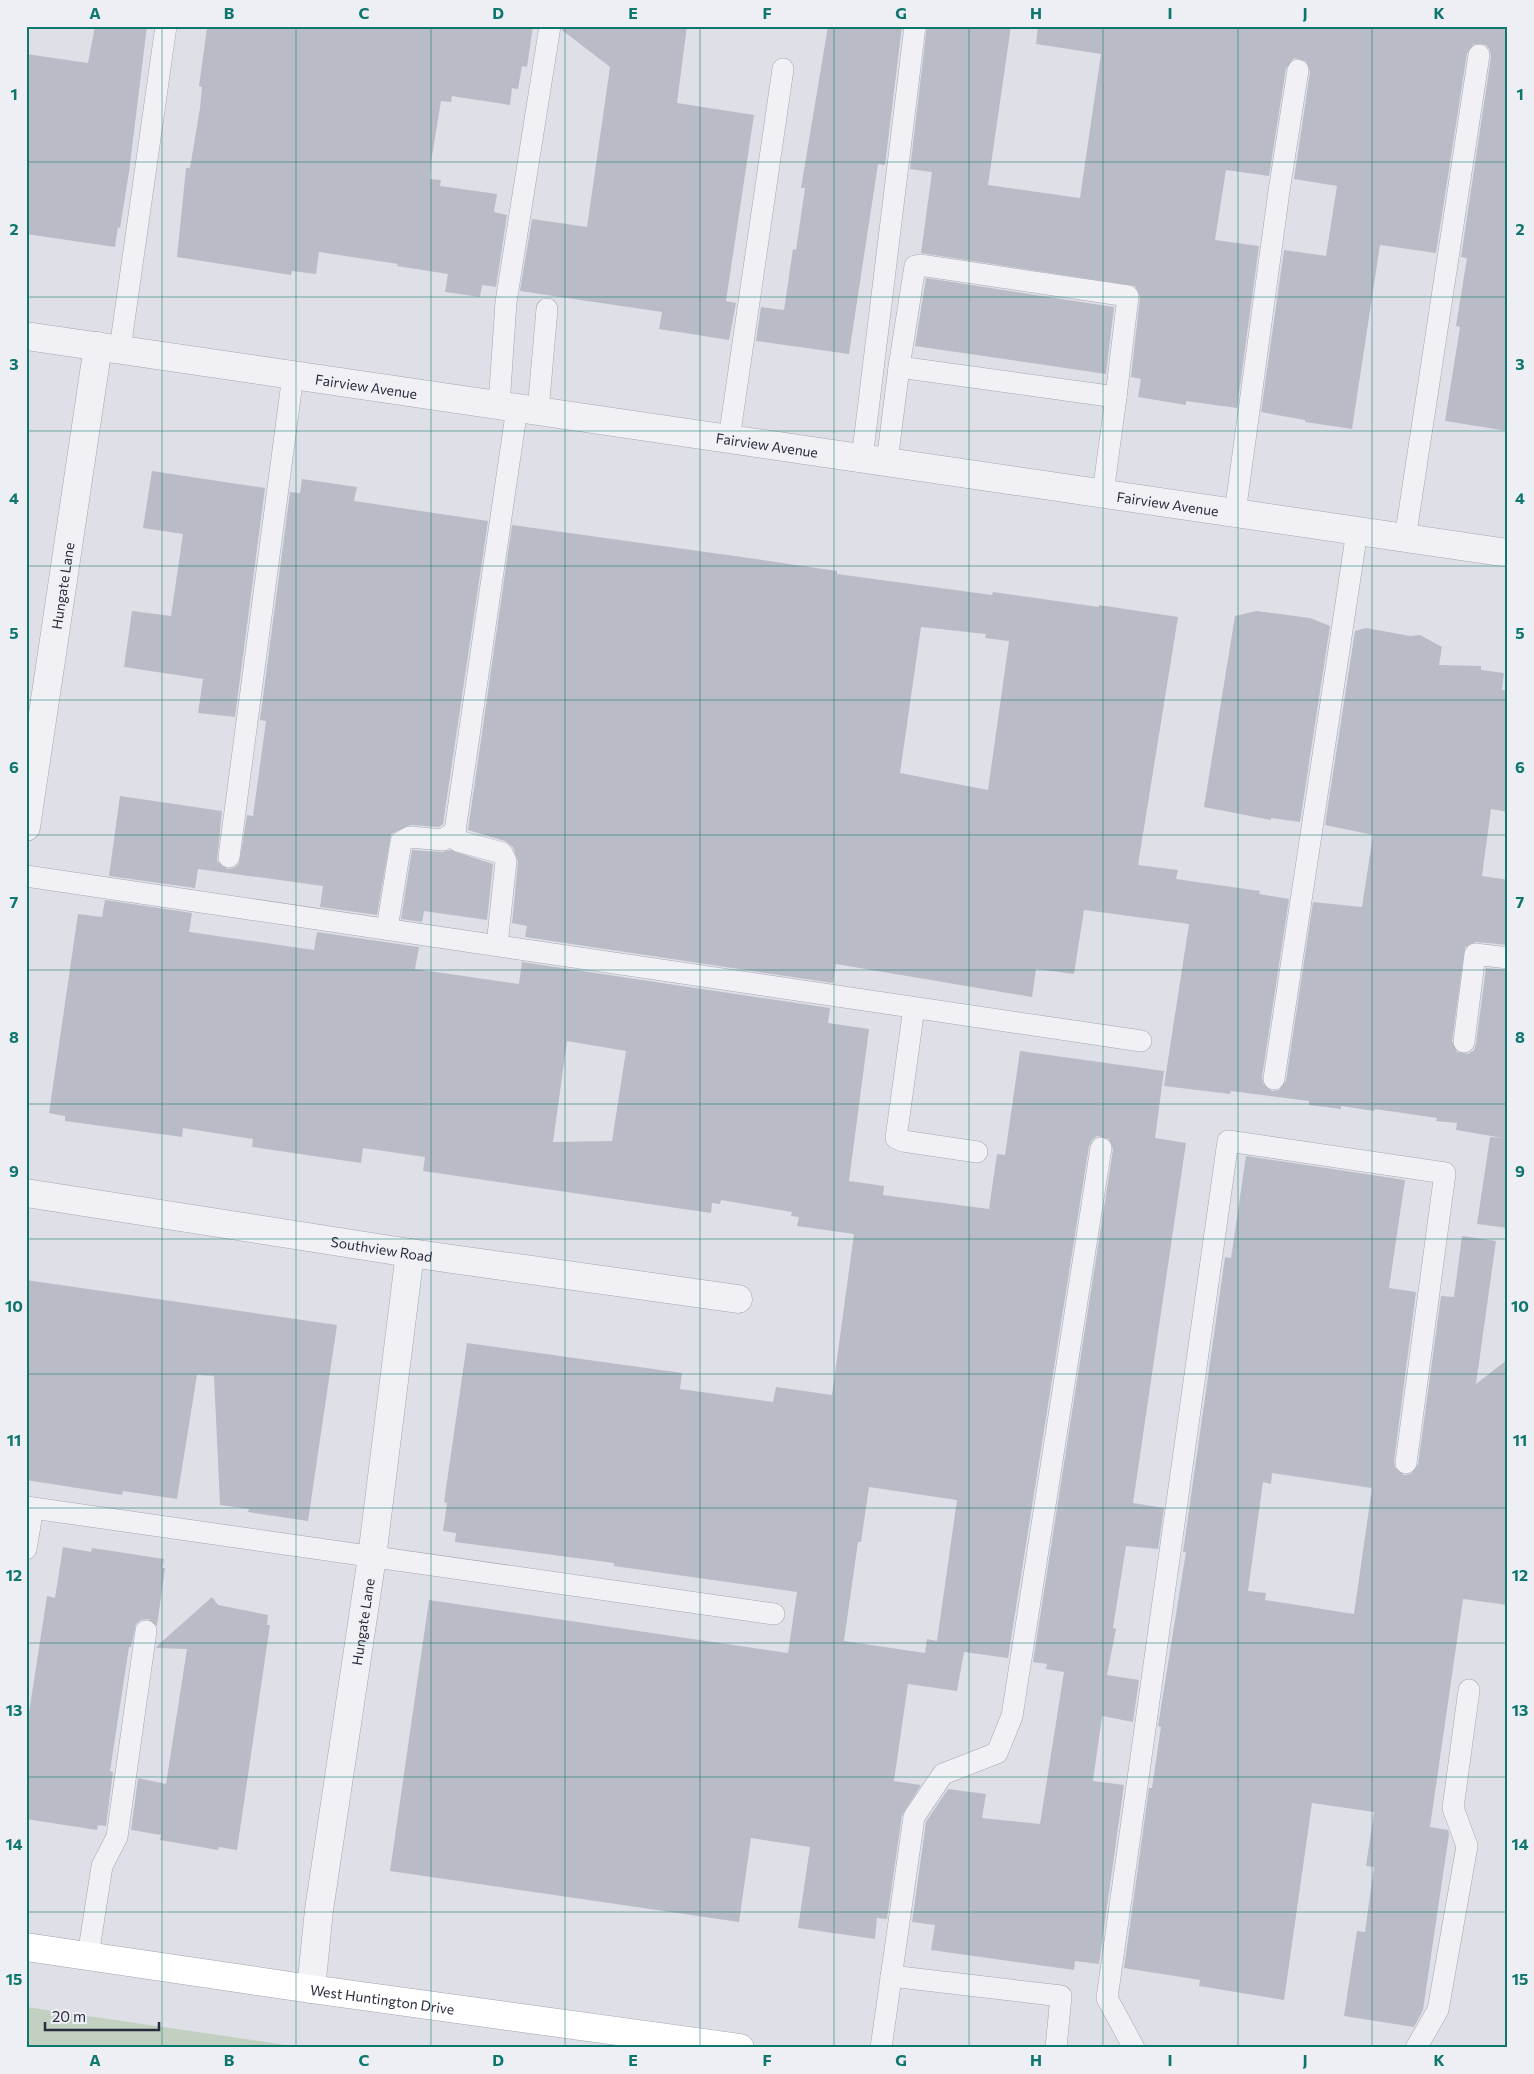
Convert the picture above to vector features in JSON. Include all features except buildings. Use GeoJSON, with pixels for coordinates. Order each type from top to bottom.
{"type":"FeatureCollection","features":[{"type":"Feature","properties":{"kind":"main road","name":"West Huntington Drive"},"geometry":{"type":"LineString","coordinates":[[26,1947],[311,1989],[740,2048]]}},
{"type":"Feature","properties":{"kind":"street","name":"Fairview Avenue"},"geometry":{"type":"LineString","coordinates":[[26,336],[1104,493],[1508,554]]}},
{"type":"Feature","properties":{"kind":"street","name":"Hungate Lane"},"geometry":{"type":"LineString","coordinates":[[26,827],[109,348]]}},
{"type":"Feature","properties":{"kind":"street","name":"Southview Road"},"geometry":{"type":"LineString","coordinates":[[26,1194],[410,1253],[738,1299]]}},
{"type":"Feature","properties":{"kind":"street","name":"Hungate Lane"},"geometry":{"type":"LineString","coordinates":[[311,1989],[319,1910],[372,1557],[410,1253]]}},
{"type":"Feature","properties":{"kind":"lane"},"geometry":{"type":"LineString","coordinates":[[109,348],[166,26]]}},
{"type":"Feature","properties":{"kind":"lane"},"geometry":{"type":"LineString","coordinates":[[518,408],[506,302],[550,26]]}},
{"type":"Feature","properties":{"kind":"lane"},"geometry":{"type":"LineString","coordinates":[[874,461],[915,26]]}},
{"type":"Feature","properties":{"kind":"lane"},"geometry":{"type":"LineString","coordinates":[[1405,539],[1479,55]]}},
{"type":"Feature","properties":{"kind":"lane"},"geometry":{"type":"LineString","coordinates":[[729,439],[783,69]]}},
{"type":"Feature","properties":{"kind":"lane"},"geometry":{"type":"LineString","coordinates":[[1235,513],[1298,70]]}},
{"type":"Feature","properties":{"kind":"lane"},"geometry":{"type":"LineString","coordinates":[[874,461],[900,367],[915,266],[920,265],[1128,296],[1104,493]]}},
{"type":"Feature","properties":{"kind":"lane"},"geometry":{"type":"LineString","coordinates":[[496,945],[506,861],[502,853],[458,841],[456,831],[518,408],[546,309]]}},
{"type":"Feature","properties":{"kind":"lane"},"geometry":{"type":"LineString","coordinates":[[900,367],[1116,397]]}},
{"type":"Feature","properties":{"kind":"lane"},"geometry":{"type":"LineString","coordinates":[[229,856],[293,375]]}},
{"type":"Feature","properties":{"kind":"lane"},"geometry":{"type":"LineString","coordinates":[[1274,1079],[1356,531]]}},
{"type":"Feature","properties":{"kind":"lane"},"geometry":{"type":"LineString","coordinates":[[387,929],[402,842],[410,837],[443,840],[456,831]]}},
{"type":"Feature","properties":{"kind":"lane"},"geometry":{"type":"LineString","coordinates":[[26,876],[1141,1041]]}},
{"type":"Feature","properties":{"kind":"lane"},"geometry":{"type":"LineString","coordinates":[[1464,1042],[1475,954],[1508,958]]}},
{"type":"Feature","properties":{"kind":"lane"},"geometry":{"type":"LineString","coordinates":[[914,1008],[896,1138],[903,1141],[977,1152]]}},
{"type":"Feature","properties":{"kind":"lane"},"geometry":{"type":"LineString","coordinates":[[1134,2048],[1107,1998],[1228,1141],[1444,1173],[1406,1463]]}},
{"type":"Feature","properties":{"kind":"lane"},"geometry":{"type":"LineString","coordinates":[[880,2048],[914,1817],[943,1774],[997,1754],[1012,1716],[1101,1148]]}},
{"type":"Feature","properties":{"kind":"lane"},"geometry":{"type":"LineString","coordinates":[[26,1549],[30,1508],[774,1614]]}},
{"type":"Feature","properties":{"kind":"lane"},"geometry":{"type":"LineString","coordinates":[[88,1956],[102,1866],[117,1837],[146,1631]]}},
{"type":"Feature","properties":{"kind":"lane"},"geometry":{"type":"LineString","coordinates":[[1416,2048],[1438,2010],[1467,1846],[1453,1808],[1469,1690]]}},
{"type":"Feature","properties":{"kind":"lane"},"geometry":{"type":"LineString","coordinates":[[891,1976],[1061,1996],[1056,2048]]}},
{"type":"Feature","properties":{"kind":"green space"},"geometry":{"type":"Polygon","coordinates":[[[26,2007],[307,2048],[26,2048],[26,2007]]]}}]}
